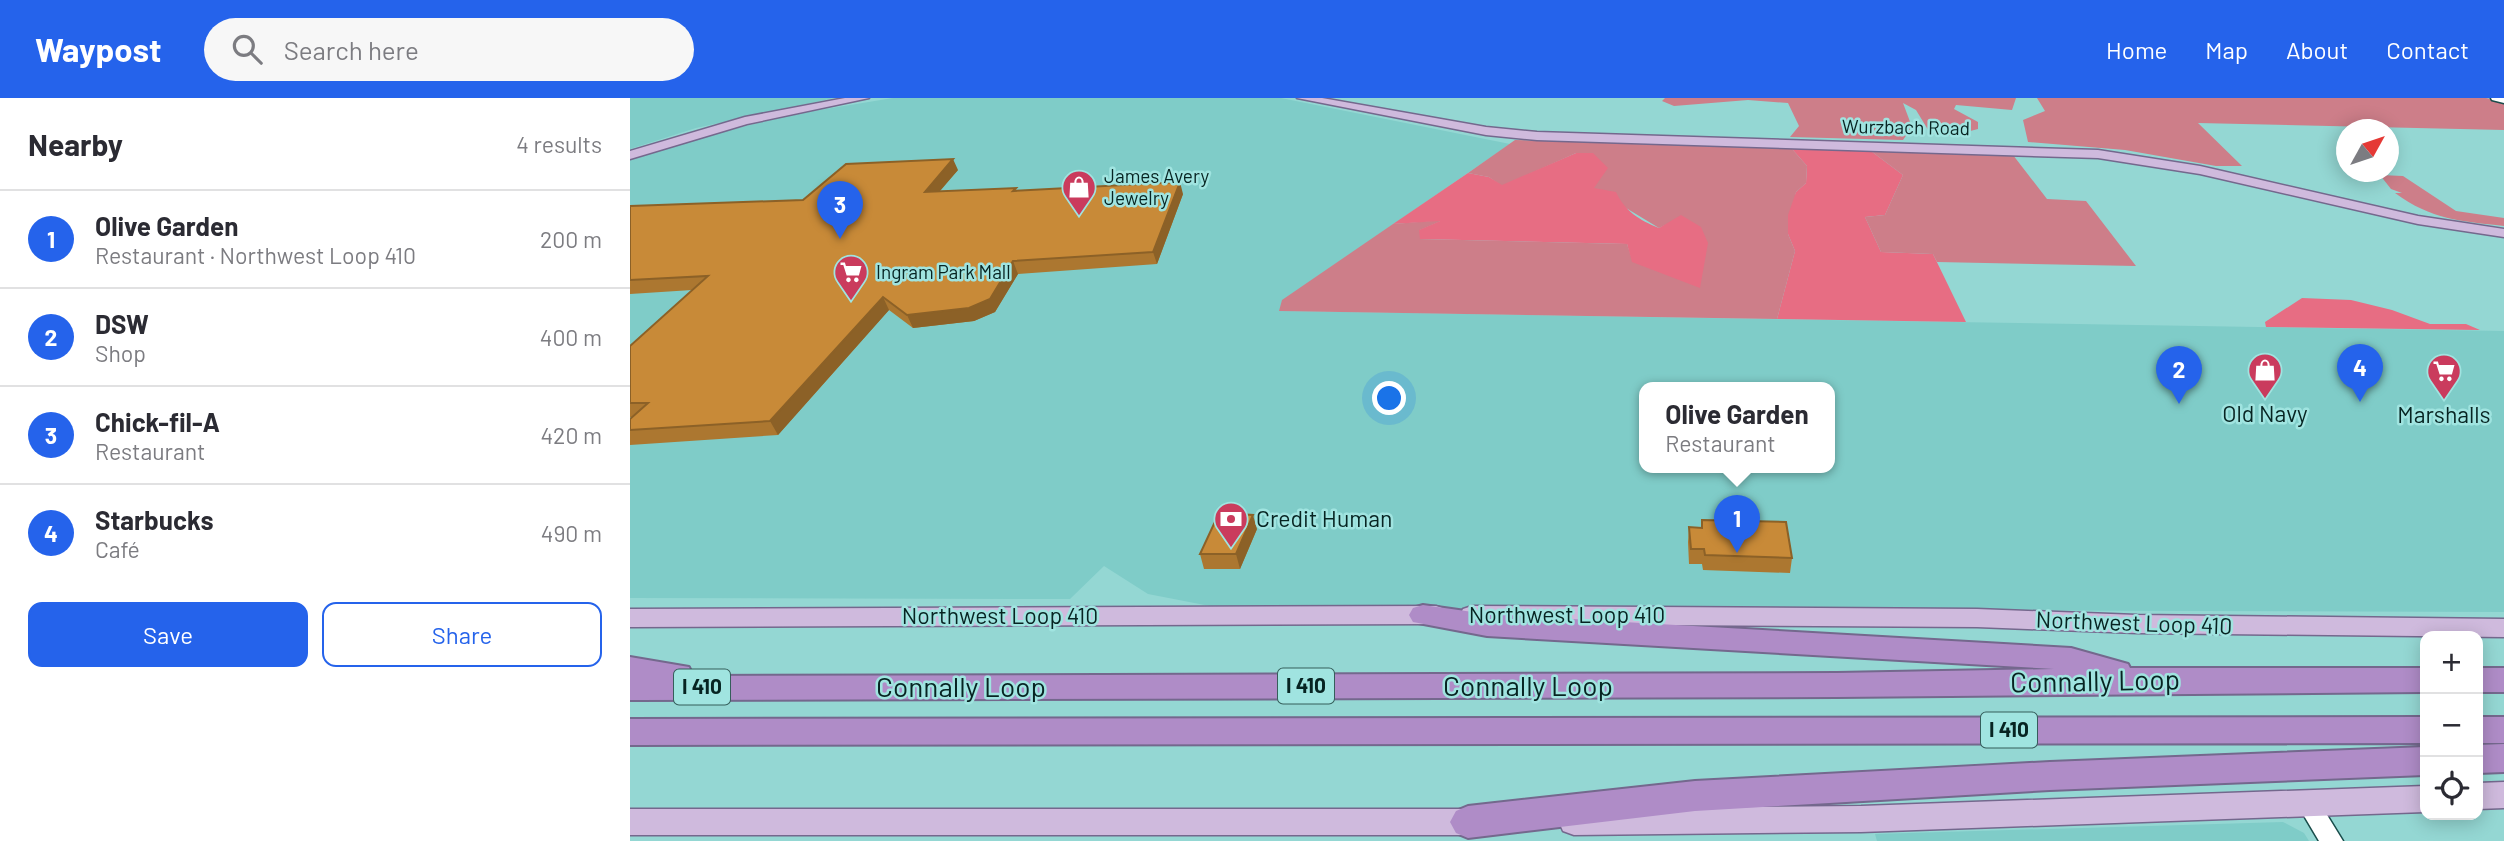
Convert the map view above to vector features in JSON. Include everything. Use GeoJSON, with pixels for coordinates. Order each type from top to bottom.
{"type":"FeatureCollection","features":[{"type":"Feature","properties":{"kind":"highway"},"geometry":{"type":"LineString","coordinates":[[1423,615],[1487,625],[2071,659],[2145,680]]}},
{"type":"Feature","properties":{"kind":"highway"},"geometry":{"type":"LineString","coordinates":[[630,669],[775,687]]}},
{"type":"Feature","properties":{"kind":"highway","name":"Connally Loop"},"geometry":{"type":"LineString","coordinates":[[630,688],[1837,685],[2145,680],[2420,680]]}},
{"type":"Feature","properties":{"kind":"highway"},"geometry":{"type":"LineString","coordinates":[[2483,680],[2504,680]]}},
{"type":"Feature","properties":{"kind":"highway","name":"Connally Loop"},"geometry":{"type":"LineString","coordinates":[[630,732],[2420,730]]}},
{"type":"Feature","properties":{"kind":"highway"},"geometry":{"type":"LineString","coordinates":[[2483,730],[2504,730]]}},
{"type":"Feature","properties":{"kind":"highway"},"geometry":{"type":"LineString","coordinates":[[2483,759],[2504,758]]}},
{"type":"Feature","properties":{"kind":"highway"},"geometry":{"type":"LineString","coordinates":[[1468,822],[1695,796],[2064,775],[2420,761]]}},
{"type":"Feature","properties":{"kind":"main road"},"geometry":{"type":"LineString","coordinates":[[630,155],[745,121],[863,98]]}},
{"type":"Feature","properties":{"kind":"main road","name":"Wurzbach Road"},"geometry":{"type":"LineString","coordinates":[[1303,98],[1486,131],[1536,136],[2098,154],[2200,170],[2418,220],[2504,233]]}},
{"type":"Feature","properties":{"kind":"main road","name":"Northwest Loop 410"},"geometry":{"type":"LineString","coordinates":[[630,618],[1423,615],[1977,618],[2137,624],[2504,628]]}},
{"type":"Feature","properties":{"kind":"main road"},"geometry":{"type":"LineString","coordinates":[[2483,796],[2504,795]]}},
{"type":"Feature","properties":{"kind":"main road"},"geometry":{"type":"LineString","coordinates":[[630,822],[1180,832],[1468,822],[1847,819],[2420,799]]}},
{"type":"Feature","properties":{"kind":"street"},"geometry":{"type":"LineString","coordinates":[[2495,98],[2504,100]]}},
{"type":"Feature","properties":{"kind":"street"},"geometry":{"type":"LineString","coordinates":[[2308,804],[2332,841]]}},
{"type":"Feature","properties":{"kind":"shaded area"},"geometry":{"type":"Polygon","coordinates":[[[630,98],[834,98],[696,128],[630,149],[630,98]]]}},
{"type":"Feature","properties":{"kind":"shaded area"},"geometry":{"type":"Polygon","coordinates":[[[893,98],[1281,98],[1510,144],[1283,300],[1280,311],[2504,331],[2504,612],[1220,608],[1148,594],[1104,566],[1070,599],[630,598],[630,160],[695,139],[789,115],[893,98]]]}},
{"type":"Feature","properties":{"kind":"shaded area"},"geometry":{"type":"Polygon","coordinates":[[[1665,98],[2016,98],[2012,110],[1956,105],[1954,109],[1978,122],[1978,129],[1951,136],[1930,133],[1916,110],[1903,103],[1912,127],[1903,140],[1790,137],[1799,126],[1788,103],[1748,100],[1674,106],[1662,101],[1665,98]]]}},
{"type":"Feature","properties":{"kind":"shaded area"},"geometry":{"type":"Polygon","coordinates":[[[2037,98],[2486,98],[2504,102],[2504,130],[2399,128],[2399,119],[2336,119],[2336,126],[2198,123],[2242,166],[2216,166],[2125,150],[2028,142],[2023,120],[2045,111],[2037,98]]]}},
{"type":"Feature","properties":{"kind":"shaded area"},"geometry":{"type":"Polygon","coordinates":[[[1515,140],[1792,149],[1807,166],[1806,183],[1796,192],[1788,234],[1795,251],[1777,319],[1279,311],[1282,300],[1393,224],[1443,220],[1420,230],[1420,239],[1627,244],[1633,262],[1667,224],[1659,228],[1593,188],[1576,153],[1502,186],[1489,177],[1468,173],[1515,140]]]}},
{"type":"Feature","properties":{"kind":"shaded area"},"geometry":{"type":"Polygon","coordinates":[[[1792,149],[1871,151],[1903,175],[1885,215],[1865,217],[1881,252],[1933,254],[1966,322],[1777,319],[1795,251],[1788,234],[1788,215],[1796,192],[1806,183],[1807,166],[1792,149]]]}},
{"type":"Feature","properties":{"kind":"shaded area"},"geometry":{"type":"Polygon","coordinates":[[[1871,151],[2013,155],[2047,199],[2086,201],[2136,266],[1937,262],[1933,254],[1881,252],[1865,217],[1885,215],[1903,175],[1871,151]]]}},
{"type":"Feature","properties":{"kind":"shaded area"},"geometry":{"type":"Polygon","coordinates":[[[1576,153],[1593,153],[1608,168],[1594,188],[1616,192],[1628,210],[1639,218],[1659,228],[1681,215],[1701,227],[1708,243],[1700,288],[1632,262],[1627,244],[1420,239],[1419,230],[1440,221],[1393,224],[1468,173],[1489,177],[1502,185],[1576,153]]]}},
{"type":"Feature","properties":{"kind":"shaded area"},"geometry":{"type":"Polygon","coordinates":[[[2399,176],[2403,176],[2456,211],[2504,218],[2504,226],[2434,214],[2421,209],[2395,193],[2402,193],[2391,189],[2386,182],[2399,182],[2399,176]]]}},
{"type":"Feature","properties":{"kind":"shaded area"},"geometry":{"type":"Polygon","coordinates":[[[2302,298],[2351,300],[2392,310],[2430,324],[2466,324],[2480,330],[2266,327],[2265,322],[2302,298]]]}},
{"type":"Feature","properties":{"kind":"shaded area"},"geometry":{"type":"Polygon","coordinates":[[[2283,822],[2304,833],[2309,841],[1877,841],[1875,834],[2283,822]]]}},
{"type":"Feature","properties":{"kind":"building","name":"Ingram Park Mall"},"geometry":{"type":"Polygon","coordinates":[[[953,159],[925,192],[1016,188],[1013,191],[1180,182],[1153,252],[1013,261],[990,299],[969,308],[907,315],[883,297],[770,421],[630,430],[630,419],[648,403],[630,403],[630,346],[708,276],[630,280],[630,206],[803,200],[846,164],[953,159]]]}},
{"type":"Feature","properties":{"kind":"building"},"geometry":{"type":"Polygon","coordinates":[[[1219,513],[1253,515],[1236,554],[1200,554],[1219,513]]]}},
{"type":"Feature","properties":{"kind":"building"},"geometry":{"type":"Polygon","coordinates":[[[1702,520],[1786,522],[1792,558],[1705,555],[1704,549],[1691,549],[1689,527],[1702,528],[1702,520]]]}},
{"type":"Feature","properties":{"kind":"place","name":"James Avery Jewelry"},"geometry":{"type":"Point","coordinates":[1079,217]}},
{"type":"Feature","properties":{"kind":"place","name":"Chick-fil-A"},"geometry":{"type":"Point","coordinates":[840,239]}},
{"type":"Feature","properties":{"kind":"place","name":"Ingram Park Mall"},"geometry":{"type":"Point","coordinates":[851,302]}},
{"type":"Feature","properties":{"kind":"place","name":"Old Navy"},"geometry":{"type":"Point","coordinates":[2265,400]}},
{"type":"Feature","properties":{"kind":"place","name":"Marshalls"},"geometry":{"type":"Point","coordinates":[2444,401]}},
{"type":"Feature","properties":{"kind":"place","name":"Starbucks"},"geometry":{"type":"Point","coordinates":[2360,402]}},
{"type":"Feature","properties":{"kind":"place","name":"DSW"},"geometry":{"type":"Point","coordinates":[2179,404]}},
{"type":"Feature","properties":{"kind":"place","name":"Credit Human"},"geometry":{"type":"Point","coordinates":[1231,549]}},
{"type":"Feature","properties":{"kind":"place","name":"Olive Garden"},"geometry":{"type":"Point","coordinates":[1737,553]}}]}
